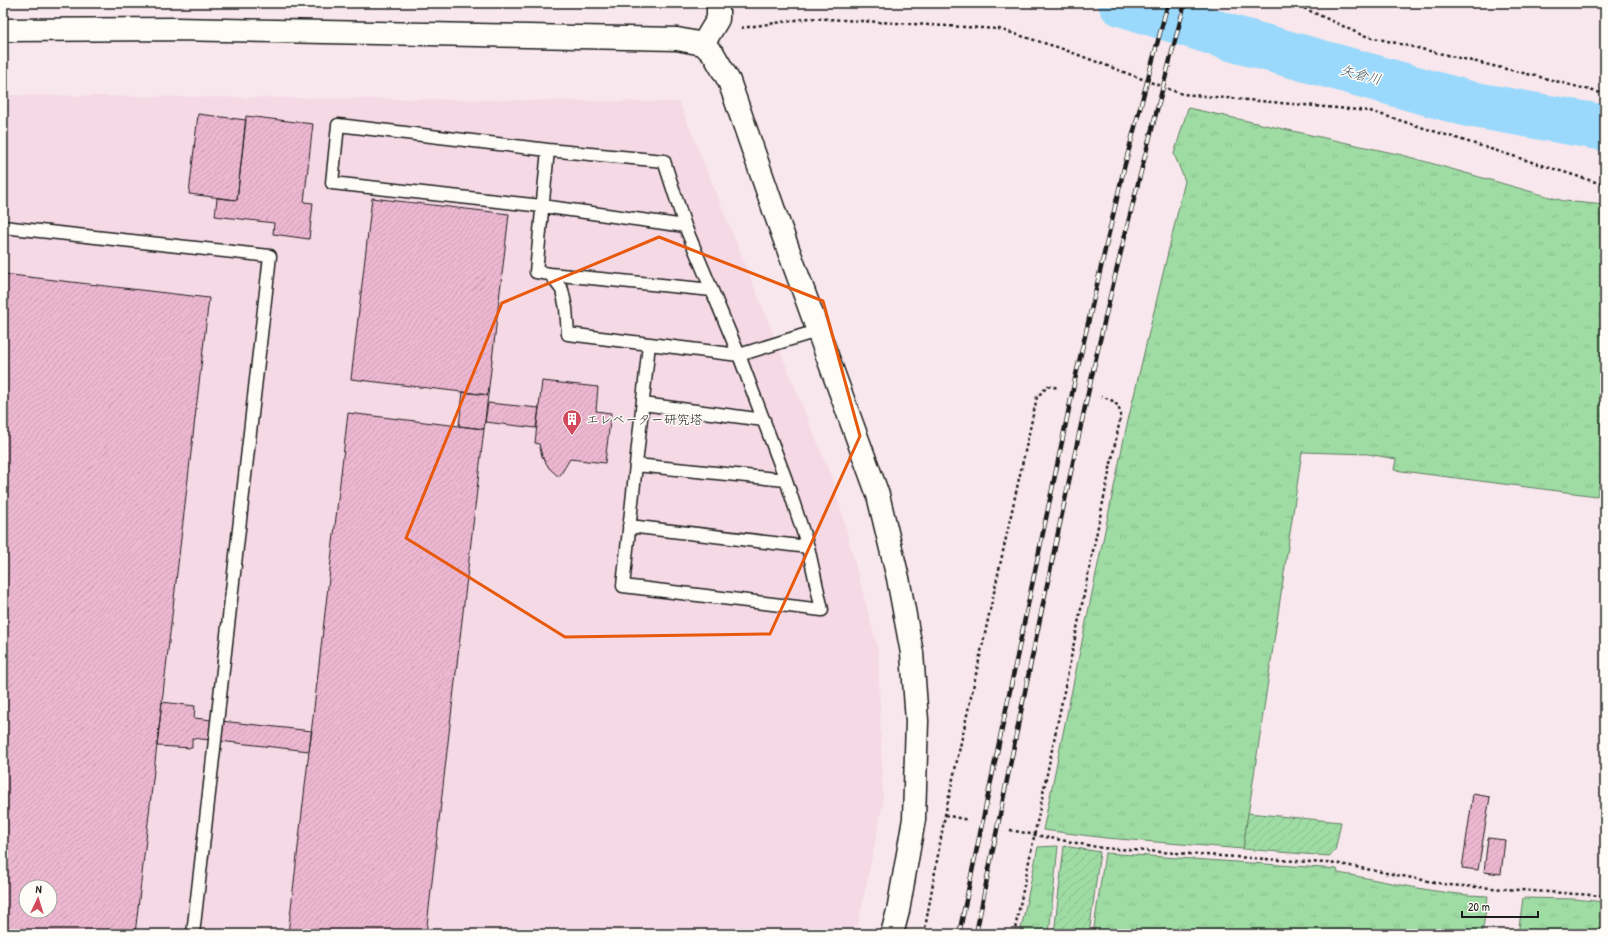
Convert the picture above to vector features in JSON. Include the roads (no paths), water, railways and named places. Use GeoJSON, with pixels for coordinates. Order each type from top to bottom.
{"type":"FeatureCollection","features":[{"type":"Feature","properties":{"kind":"street"},"geometry":{"type":"LineString","coordinates":[[704,44],[718,11]]}},
{"type":"Feature","properties":{"kind":"street"},"geometry":{"type":"LineString","coordinates":[[3,30],[183,29],[677,39],[704,44],[714,55],[729,81],[817,331],[878,495],[898,578],[912,653],[917,721],[914,819],[898,911],[892,934]]}},
{"type":"Feature","properties":{"kind":"lane"},"geometry":{"type":"LineString","coordinates":[[649,344],[623,586],[822,610],[808,547],[786,480],[739,355],[685,226],[664,161],[548,150],[338,124],[332,183],[542,206],[685,226]]}},
{"type":"Feature","properties":{"kind":"lane"},"geometry":{"type":"LineString","coordinates":[[548,150],[536,272],[712,290]]}},
{"type":"Feature","properties":{"kind":"lane"},"geometry":{"type":"LineString","coordinates":[[3,226],[270,256],[193,934]]}},
{"type":"Feature","properties":{"kind":"lane"},"geometry":{"type":"LineString","coordinates":[[550,274],[562,290],[568,334],[739,355],[817,331]]}},
{"type":"Feature","properties":{"kind":"lane"},"geometry":{"type":"LineString","coordinates":[[643,404],[764,420]]}},
{"type":"Feature","properties":{"kind":"lane"},"geometry":{"type":"LineString","coordinates":[[636,465],[786,480]]}},
{"type":"Feature","properties":{"kind":"lane"},"geometry":{"type":"LineString","coordinates":[[629,526],[808,547]]}},
{"type":"Feature","properties":{"kind":"waterway","name":"矢倉川"},"geometry":{"type":"LineString","coordinates":[[1121,3],[1238,40],[1469,104],[1605,128]]}},
{"type":"Feature","properties":{"kind":"railway"},"geometry":{"type":"LineString","coordinates":[[959,934],[1076,375],[1124,168],[1168,3]]}},
{"type":"Feature","properties":{"kind":"railway"},"geometry":{"type":"LineString","coordinates":[[976,934],[1046,587],[1091,380],[1124,238],[1185,3]]}},
{"type":"Feature","properties":{"kind":"place","name":"エレベーター研究塔"},"geometry":{"type":"Point","coordinates":[572,436]}}]}
